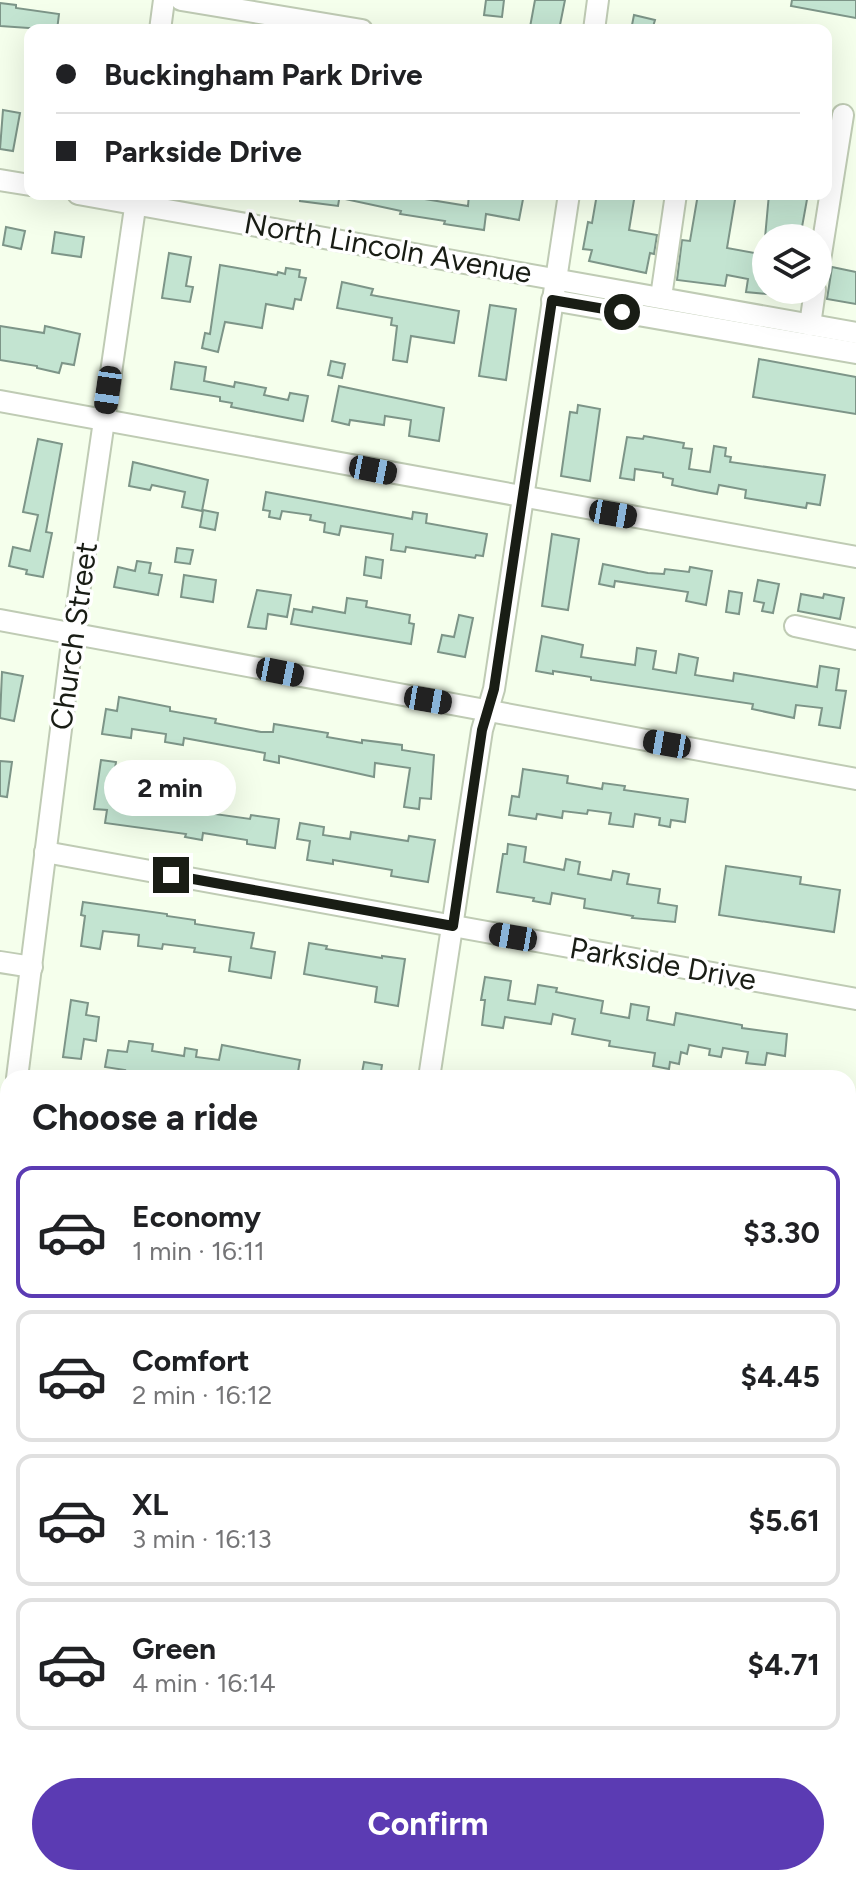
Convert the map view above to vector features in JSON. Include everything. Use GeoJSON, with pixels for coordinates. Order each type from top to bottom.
{"type":"FeatureCollection","features":[{"type":"Feature","properties":{"kind":"street"},"geometry":{"type":"LineString","coordinates":[[161,24],[164,0]]}},
{"type":"Feature","properties":{"kind":"street"},"geometry":{"type":"LineString","coordinates":[[181,0],[326,24]]}},
{"type":"Feature","properties":{"kind":"street"},"geometry":{"type":"LineString","coordinates":[[595,24],[598,0]]}},
{"type":"Feature","properties":{"kind":"street"},"geometry":{"type":"LineString","coordinates":[[832,181],[842,115]]}},
{"type":"Feature","properties":{"kind":"street"},"geometry":{"type":"LineString","coordinates":[[0,180],[24,184]]}},
{"type":"Feature","properties":{"kind":"street","name":"Church Street"},"geometry":{"type":"LineString","coordinates":[[18,1070],[73,634],[136,200]]}},
{"type":"Feature","properties":{"kind":"street","name":"North Lincoln Avenue"},"geometry":{"type":"LineString","coordinates":[[141,200],[856,333]]}},
{"type":"Feature","properties":{"kind":"street"},"geometry":{"type":"LineString","coordinates":[[430,1070],[482,730],[494,689],[568,200]]}},
{"type":"Feature","properties":{"kind":"street"},"geometry":{"type":"LineString","coordinates":[[661,297],[675,200]]}},
{"type":"Feature","properties":{"kind":"street"},"geometry":{"type":"LineString","coordinates":[[825,224],[829,200]]}},
{"type":"Feature","properties":{"kind":"street"},"geometry":{"type":"LineString","coordinates":[[552,300],[856,353]]}},
{"type":"Feature","properties":{"kind":"street"},"geometry":{"type":"LineString","coordinates":[[810,325],[813,304]]}},
{"type":"Feature","properties":{"kind":"street"},"geometry":{"type":"LineString","coordinates":[[0,401],[856,557]]}},
{"type":"Feature","properties":{"kind":"street"},"geometry":{"type":"LineString","coordinates":[[0,620],[856,779]]}},
{"type":"Feature","properties":{"kind":"street"},"geometry":{"type":"LineString","coordinates":[[795,626],[856,639]]}},
{"type":"Feature","properties":{"kind":"street","name":"Parkside Drive"},"geometry":{"type":"LineString","coordinates":[[45,852],[856,999]]}},
{"type":"Feature","properties":{"kind":"street"},"geometry":{"type":"LineString","coordinates":[[0,962],[32,967]]}},
{"type":"Feature","properties":{"kind":"building"},"geometry":{"type":"Polygon","coordinates":[[[486,0],[504,0],[502,17],[484,15],[486,0]]]}},
{"type":"Feature","properties":{"kind":"building"},"geometry":{"type":"Polygon","coordinates":[[[535,0],[565,0],[560,24],[531,24],[535,0]]]}},
{"type":"Feature","properties":{"kind":"building"},"geometry":{"type":"Polygon","coordinates":[[[792,0],[856,0],[856,18],[791,6],[792,0]]]}},
{"type":"Feature","properties":{"kind":"building"},"geometry":{"type":"Polygon","coordinates":[[[0,3],[59,14],[58,24],[24,24],[24,28],[0,26],[0,3]]]}},
{"type":"Feature","properties":{"kind":"building"},"geometry":{"type":"Polygon","coordinates":[[[634,15],[655,20],[654,24],[632,24],[634,15]]]}},
{"type":"Feature","properties":{"kind":"building"},"geometry":{"type":"Polygon","coordinates":[[[3,110],[20,113],[13,151],[0,149],[3,110]]]}},
{"type":"Feature","properties":{"kind":"building"},"geometry":{"type":"Polygon","coordinates":[[[300,200],[339,200],[338,206],[300,200]]]}},
{"type":"Feature","properties":{"kind":"building"},"geometry":{"type":"Polygon","coordinates":[[[350,200],[431,200],[468,206],[468,200],[523,200],[519,220],[486,214],[484,230],[400,214],[401,211],[350,200]]]}},
{"type":"Feature","properties":{"kind":"building"},"geometry":{"type":"Polygon","coordinates":[[[596,200],[634,200],[629,230],[657,235],[654,254],[650,253],[646,273],[589,261],[592,250],[583,249],[588,222],[592,223],[596,200]]]}},
{"type":"Feature","properties":{"kind":"building"},"geometry":{"type":"Polygon","coordinates":[[[697,200],[735,200],[727,248],[752,252],[752,293],[746,292],[748,279],[727,275],[725,286],[677,280],[682,240],[690,241],[697,200]]]}},
{"type":"Feature","properties":{"kind":"building"},"geometry":{"type":"Polygon","coordinates":[[[768,200],[807,200],[803,224],[766,224],[768,200]]]}},
{"type":"Feature","properties":{"kind":"building"},"geometry":{"type":"Polygon","coordinates":[[[6,227],[25,231],[21,249],[3,245],[6,227]]]}},
{"type":"Feature","properties":{"kind":"building"},"geometry":{"type":"Polygon","coordinates":[[[55,232],[84,237],[81,257],[52,253],[55,232]]]}},
{"type":"Feature","properties":{"kind":"building"},"geometry":{"type":"Polygon","coordinates":[[[169,253],[191,257],[186,286],[193,287],[190,302],[162,298],[169,253]]]}},
{"type":"Feature","properties":{"kind":"building"},"geometry":{"type":"Polygon","coordinates":[[[220,265],[277,275],[278,272],[285,274],[286,268],[300,270],[299,277],[306,278],[301,300],[295,299],[293,309],[266,304],[262,328],[225,322],[218,352],[202,348],[205,333],[210,334],[220,265]]]}},
{"type":"Feature","properties":{"kind":"building"},"geometry":{"type":"Polygon","coordinates":[[[832,267],[856,272],[856,304],[832,300],[832,267]]]}},
{"type":"Feature","properties":{"kind":"building"},"geometry":{"type":"Polygon","coordinates":[[[342,282],[373,289],[371,295],[459,311],[454,343],[411,336],[407,362],[393,360],[397,326],[391,325],[392,318],[337,308],[342,282]]]}},
{"type":"Feature","properties":{"kind":"building"},"geometry":{"type":"Polygon","coordinates":[[[490,305],[516,309],[506,380],[479,376],[490,305]]]}},
{"type":"Feature","properties":{"kind":"building"},"geometry":{"type":"Polygon","coordinates":[[[0,326],[44,333],[45,326],[80,334],[74,365],[62,363],[59,373],[0,360],[0,326]]]}},
{"type":"Feature","properties":{"kind":"building"},"geometry":{"type":"Polygon","coordinates":[[[759,359],[856,377],[856,414],[753,397],[759,359]]]}},
{"type":"Feature","properties":{"kind":"building"},"geometry":{"type":"Polygon","coordinates":[[[331,361],[345,364],[342,378],[328,375],[331,361]]]}},
{"type":"Feature","properties":{"kind":"building"},"geometry":{"type":"Polygon","coordinates":[[[175,362],[206,367],[204,381],[234,387],[235,382],[266,388],[264,395],[288,400],[290,393],[308,396],[303,421],[231,407],[232,403],[220,401],[220,397],[171,389],[175,362]]]}},
{"type":"Feature","properties":{"kind":"building"},"geometry":{"type":"Polygon","coordinates":[[[339,386],[444,408],[439,441],[409,436],[411,420],[385,416],[384,425],[350,420],[349,425],[332,421],[339,386]]]}},
{"type":"Feature","properties":{"kind":"building"},"geometry":{"type":"Polygon","coordinates":[[[578,405],[600,409],[590,481],[561,476],[570,412],[577,413],[578,405]]]}},
{"type":"Feature","properties":{"kind":"building"},"geometry":{"type":"Polygon","coordinates":[[[644,436],[684,443],[683,448],[692,449],[689,469],[710,472],[714,446],[726,448],[725,456],[731,457],[730,462],[825,475],[820,505],[807,503],[806,508],[745,498],[746,490],[719,485],[717,494],[700,491],[672,485],[673,479],[663,477],[663,473],[635,469],[634,480],[620,478],[627,437],[643,439],[644,436]]]}},
{"type":"Feature","properties":{"kind":"building"},"geometry":{"type":"Polygon","coordinates":[[[38,439],[62,444],[46,532],[52,533],[43,577],[9,566],[13,547],[30,551],[38,515],[23,512],[38,439]]]}},
{"type":"Feature","properties":{"kind":"building"},"geometry":{"type":"Polygon","coordinates":[[[133,462],[208,480],[202,511],[182,507],[185,492],[152,485],[150,490],[129,486],[133,462]]]}},
{"type":"Feature","properties":{"kind":"building"},"geometry":{"type":"Polygon","coordinates":[[[266,492],[412,519],[413,512],[427,514],[426,523],[487,534],[483,556],[476,555],[475,558],[406,547],[405,552],[391,550],[393,534],[341,526],[339,535],[324,532],[325,523],[310,520],[311,515],[282,511],[280,519],[269,517],[270,511],[263,510],[266,492]]]}},
{"type":"Feature","properties":{"kind":"building"},"geometry":{"type":"Polygon","coordinates":[[[203,510],[218,513],[215,530],[200,527],[203,510]]]}},
{"type":"Feature","properties":{"kind":"building"},"geometry":{"type":"Polygon","coordinates":[[[552,534],[579,539],[568,610],[542,606],[552,534]]]}},
{"type":"Feature","properties":{"kind":"building"},"geometry":{"type":"Polygon","coordinates":[[[177,548],[193,550],[190,564],[175,562],[177,548]]]}},
{"type":"Feature","properties":{"kind":"building"},"geometry":{"type":"Polygon","coordinates":[[[366,557],[383,560],[381,578],[364,575],[366,557]]]}},
{"type":"Feature","properties":{"kind":"building"},"geometry":{"type":"Polygon","coordinates":[[[137,561],[151,563],[149,573],[162,575],[158,595],[114,587],[118,567],[135,571],[137,561]]]}},
{"type":"Feature","properties":{"kind":"building"},"geometry":{"type":"Polygon","coordinates":[[[603,564],[648,573],[664,574],[665,569],[689,572],[690,567],[712,571],[706,605],[686,601],[688,592],[615,581],[614,587],[599,584],[603,564]]]}},
{"type":"Feature","properties":{"kind":"building"},"geometry":{"type":"Polygon","coordinates":[[[184,575],[216,580],[213,602],[181,597],[184,575]]]}},
{"type":"Feature","properties":{"kind":"building"},"geometry":{"type":"Polygon","coordinates":[[[758,580],[779,584],[773,613],[762,611],[764,603],[754,601],[758,580]]]}},
{"type":"Feature","properties":{"kind":"building"},"geometry":{"type":"Polygon","coordinates":[[[257,590],[291,595],[287,617],[268,614],[266,629],[248,627],[257,590]]]}},
{"type":"Feature","properties":{"kind":"building"},"geometry":{"type":"Polygon","coordinates":[[[729,591],[742,593],[739,614],[726,612],[729,591]]]}},
{"type":"Feature","properties":{"kind":"building"},"geometry":{"type":"Polygon","coordinates":[[[801,594],[844,598],[840,619],[798,611],[801,594]]]}},
{"type":"Feature","properties":{"kind":"building"},"geometry":{"type":"Polygon","coordinates":[[[347,598],[367,601],[366,607],[410,615],[409,623],[414,624],[411,644],[291,624],[294,609],[312,612],[313,607],[345,613],[347,598]]]}},
{"type":"Feature","properties":{"kind":"building"},"geometry":{"type":"Polygon","coordinates":[[[459,615],[473,618],[465,657],[438,652],[442,635],[454,637],[459,615]]]}},
{"type":"Feature","properties":{"kind":"building"},"geometry":{"type":"Polygon","coordinates":[[[542,636],[583,645],[581,657],[635,665],[637,648],[656,651],[653,669],[676,673],[679,654],[698,658],[695,675],[733,681],[734,673],[817,687],[820,666],[839,669],[836,690],[846,691],[840,728],[819,725],[822,708],[796,705],[794,718],[752,709],[753,704],[591,680],[591,677],[553,671],[553,674],[536,671],[542,636]]]}},
{"type":"Feature","properties":{"kind":"building"},"geometry":{"type":"Polygon","coordinates":[[[2,672],[23,676],[14,721],[0,718],[2,672]]]}},
{"type":"Feature","properties":{"kind":"building"},"geometry":{"type":"Polygon","coordinates":[[[119,697],[170,707],[170,711],[216,719],[215,723],[261,732],[273,732],[274,724],[328,733],[327,737],[362,743],[362,740],[402,745],[402,750],[434,755],[431,799],[420,798],[419,809],[404,807],[410,768],[375,763],[374,777],[279,756],[279,763],[264,760],[265,753],[184,738],[183,745],[165,742],[166,734],[132,729],[131,738],[102,734],[106,709],[117,711],[119,697]]]}},
{"type":"Feature","properties":{"kind":"building"},"geometry":{"type":"Polygon","coordinates":[[[101,760],[116,762],[111,794],[149,799],[150,790],[174,794],[172,808],[250,819],[251,815],[279,819],[275,848],[203,833],[202,840],[185,837],[186,834],[105,823],[107,810],[94,809],[101,760]]]}},
{"type":"Feature","properties":{"kind":"building"},"geometry":{"type":"Polygon","coordinates":[[[0,761],[12,762],[7,797],[0,796],[0,761]]]}},
{"type":"Feature","properties":{"kind":"building"},"geometry":{"type":"Polygon","coordinates":[[[523,769],[568,776],[567,783],[602,789],[603,783],[625,786],[624,790],[688,799],[685,822],[671,820],[670,827],[659,825],[660,818],[635,814],[633,827],[609,824],[611,813],[588,810],[587,814],[563,811],[562,818],[537,814],[536,819],[509,815],[512,796],[519,797],[523,769]]]}},
{"type":"Feature","properties":{"kind":"building"},"geometry":{"type":"Polygon","coordinates":[[[300,823],[324,827],[323,835],[350,839],[351,832],[408,841],[409,836],[435,840],[428,882],[391,876],[392,870],[333,860],[333,864],[307,860],[310,841],[297,839],[300,823]]]}},
{"type":"Feature","properties":{"kind":"building"},"geometry":{"type":"Polygon","coordinates":[[[508,844],[526,847],[524,862],[564,870],[566,859],[580,862],[578,874],[611,880],[613,871],[629,874],[627,884],[660,889],[658,903],[677,906],[675,922],[632,918],[584,908],[585,899],[552,893],[550,904],[497,892],[503,854],[507,854],[508,844]]]}},
{"type":"Feature","properties":{"kind":"building"},"geometry":{"type":"Polygon","coordinates":[[[726,866],[801,877],[800,884],[840,890],[834,932],[719,915],[726,866]]]}},
{"type":"Feature","properties":{"kind":"building"},"geometry":{"type":"Polygon","coordinates":[[[83,902],[167,914],[195,920],[195,924],[254,933],[251,948],[275,952],[271,978],[229,971],[231,957],[194,952],[195,948],[163,944],[162,949],[138,946],[139,935],[103,931],[100,949],[81,946],[85,916],[81,915],[83,902]]]}},
{"type":"Feature","properties":{"kind":"building"},"geometry":{"type":"Polygon","coordinates":[[[309,943],[327,946],[326,949],[405,959],[398,1006],[375,1002],[377,987],[304,974],[309,943]]]}},
{"type":"Feature","properties":{"kind":"building"},"geometry":{"type":"Polygon","coordinates":[[[485,977],[511,981],[508,1000],[535,1004],[538,985],[557,988],[556,992],[603,1001],[601,1013],[629,1018],[631,1004],[649,1007],[647,1020],[674,1025],[676,1013],[742,1025],[742,1028],[787,1034],[785,1056],[767,1053],[765,1065],[746,1063],[748,1052],[723,1048],[721,1057],[709,1055],[710,1049],[689,1045],[687,1054],[681,1052],[679,1064],[670,1062],[669,1069],[653,1066],[655,1053],[609,1046],[610,1041],[572,1034],[575,1019],[553,1014],[551,1024],[505,1017],[503,1028],[482,1025],[485,1000],[481,1000],[485,977]]]}},
{"type":"Feature","properties":{"kind":"building"},"geometry":{"type":"Polygon","coordinates":[[[71,1000],[88,1003],[86,1015],[99,1017],[96,1041],[84,1039],[81,1059],[63,1057],[71,1000]]]}},
{"type":"Feature","properties":{"kind":"building"},"geometry":{"type":"Polygon","coordinates":[[[129,1041],[153,1044],[152,1051],[184,1056],[185,1048],[197,1050],[196,1057],[219,1060],[222,1045],[300,1060],[298,1070],[125,1070],[105,1067],[108,1050],[127,1052],[129,1041]]]}},
{"type":"Feature","properties":{"kind":"building"},"geometry":{"type":"Polygon","coordinates":[[[364,1062],[382,1065],[381,1070],[362,1070],[364,1062]]]}},
{"type":"Feature","properties":{"kind":"route"},"geometry":{"type":"LineString","coordinates":[[171,875],[453,926],[482,730],[494,689],[552,300],[622,312]]}}]}
